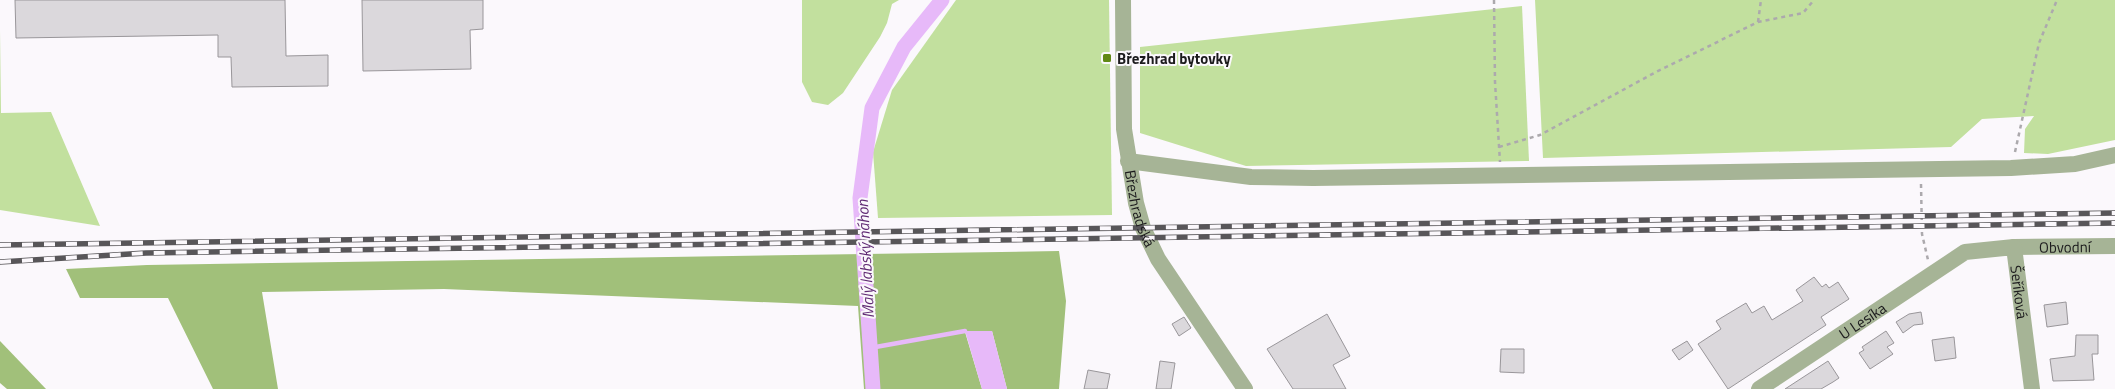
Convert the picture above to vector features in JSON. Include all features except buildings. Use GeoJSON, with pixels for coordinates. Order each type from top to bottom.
{"type":"FeatureCollection","features":[{"type":"Feature","properties":{"kind":"street","name":"Březhradská"},"geometry":{"type":"LineString","coordinates":[[1123,0],[1124,129],[1136,203],[1151,246],[1245,389]]}},
{"type":"Feature","properties":{"kind":"street"},"geometry":{"type":"LineString","coordinates":[[1128,161],[1251,177],[1501,176],[2011,168],[2075,164],[2115,155]]}},
{"type":"Feature","properties":{"kind":"street","name":"Obvodní"},"geometry":{"type":"LineString","coordinates":[[2014,247],[2115,246]]}},
{"type":"Feature","properties":{"kind":"street","name":"Šeříková"},"geometry":{"type":"LineString","coordinates":[[1965,252],[2014,247],[2032,389]]}},
{"type":"Feature","properties":{"kind":"street","name":"U Lesíka"},"geometry":{"type":"LineString","coordinates":[[1763,388],[1965,252]]}},
{"type":"Feature","properties":{"kind":"path"},"geometry":{"type":"LineString","coordinates":[[1494,0],[1501,176]]}},
{"type":"Feature","properties":{"kind":"path"},"geometry":{"type":"LineString","coordinates":[[1758,22],[1761,0]]}},
{"type":"Feature","properties":{"kind":"path"},"geometry":{"type":"LineString","coordinates":[[1499,146],[1540,135],[1656,72],[1758,22],[1802,13],[1814,0]]}},
{"type":"Feature","properties":{"kind":"path"},"geometry":{"type":"LineString","coordinates":[[2011,168],[2039,43],[2057,0]]}},
{"type":"Feature","properties":{"kind":"path"},"geometry":{"type":"LineString","coordinates":[[1920,169],[1922,234],[1934,273]]}},
{"type":"Feature","properties":{"kind":"green space"},"geometry":{"type":"Polygon","coordinates":[[[802,0],[899,0],[892,4],[887,23],[880,37],[843,93],[828,105],[812,102],[802,82],[802,0]]]}},
{"type":"Feature","properties":{"kind":"green space"},"geometry":{"type":"Polygon","coordinates":[[[956,0],[1109,0],[1112,215],[878,218],[873,152],[892,90],[956,0]]]}},
{"type":"Feature","properties":{"kind":"green space"},"geometry":{"type":"Polygon","coordinates":[[[1535,0],[2115,0],[2115,140],[2048,154],[2024,153],[2025,129],[2034,116],[1982,119],[1951,147],[1543,158],[1535,0]]]}},
{"type":"Feature","properties":{"kind":"green space"},"geometry":{"type":"Polygon","coordinates":[[[1522,6],[1529,161],[1246,166],[1140,133],[1140,47],[1522,6]]]}},
{"type":"Feature","properties":{"kind":"green space"},"geometry":{"type":"Polygon","coordinates":[[[0,30],[1,113],[51,112],[100,226],[0,210],[0,30]]]}},
{"type":"Feature","properties":{"kind":"green space"},"geometry":{"type":"Polygon","coordinates":[[[1059,251],[1066,301],[1059,389],[1007,389],[992,331],[965,332],[982,389],[864,389],[858,306],[444,289],[262,292],[278,389],[213,389],[168,298],[80,298],[66,269],[147,265],[1059,251]]]}},
{"type":"Feature","properties":{"kind":"green space"},"geometry":{"type":"Polygon","coordinates":[[[0,341],[46,389],[7,389],[0,383],[0,341]]]}},
{"type":"Feature","properties":{"kind":"shaded area"},"geometry":{"type":"Polygon","coordinates":[[[965,331],[992,331],[1007,389],[982,389],[965,331]]]}},
{"type":"Feature","properties":{"kind":"waterway","name":"Malý labský náhon"},"geometry":{"type":"LineString","coordinates":[[873,389],[860,198],[872,108],[904,47],[942,0]]}},
{"type":"Feature","properties":{"kind":"waterway"},"geometry":{"type":"LineString","coordinates":[[870,348],[965,331]]}},
{"type":"Feature","properties":{"kind":"railway"},"geometry":{"type":"LineString","coordinates":[[0,245],[2115,213]]}},
{"type":"Feature","properties":{"kind":"railway"},"geometry":{"type":"LineString","coordinates":[[0,262],[146,253],[2115,223]]}},
{"type":"Feature","properties":{"kind":"place","name":"Březhrad bytovky"},"geometry":{"type":"Point","coordinates":[1107,58]}}]}
